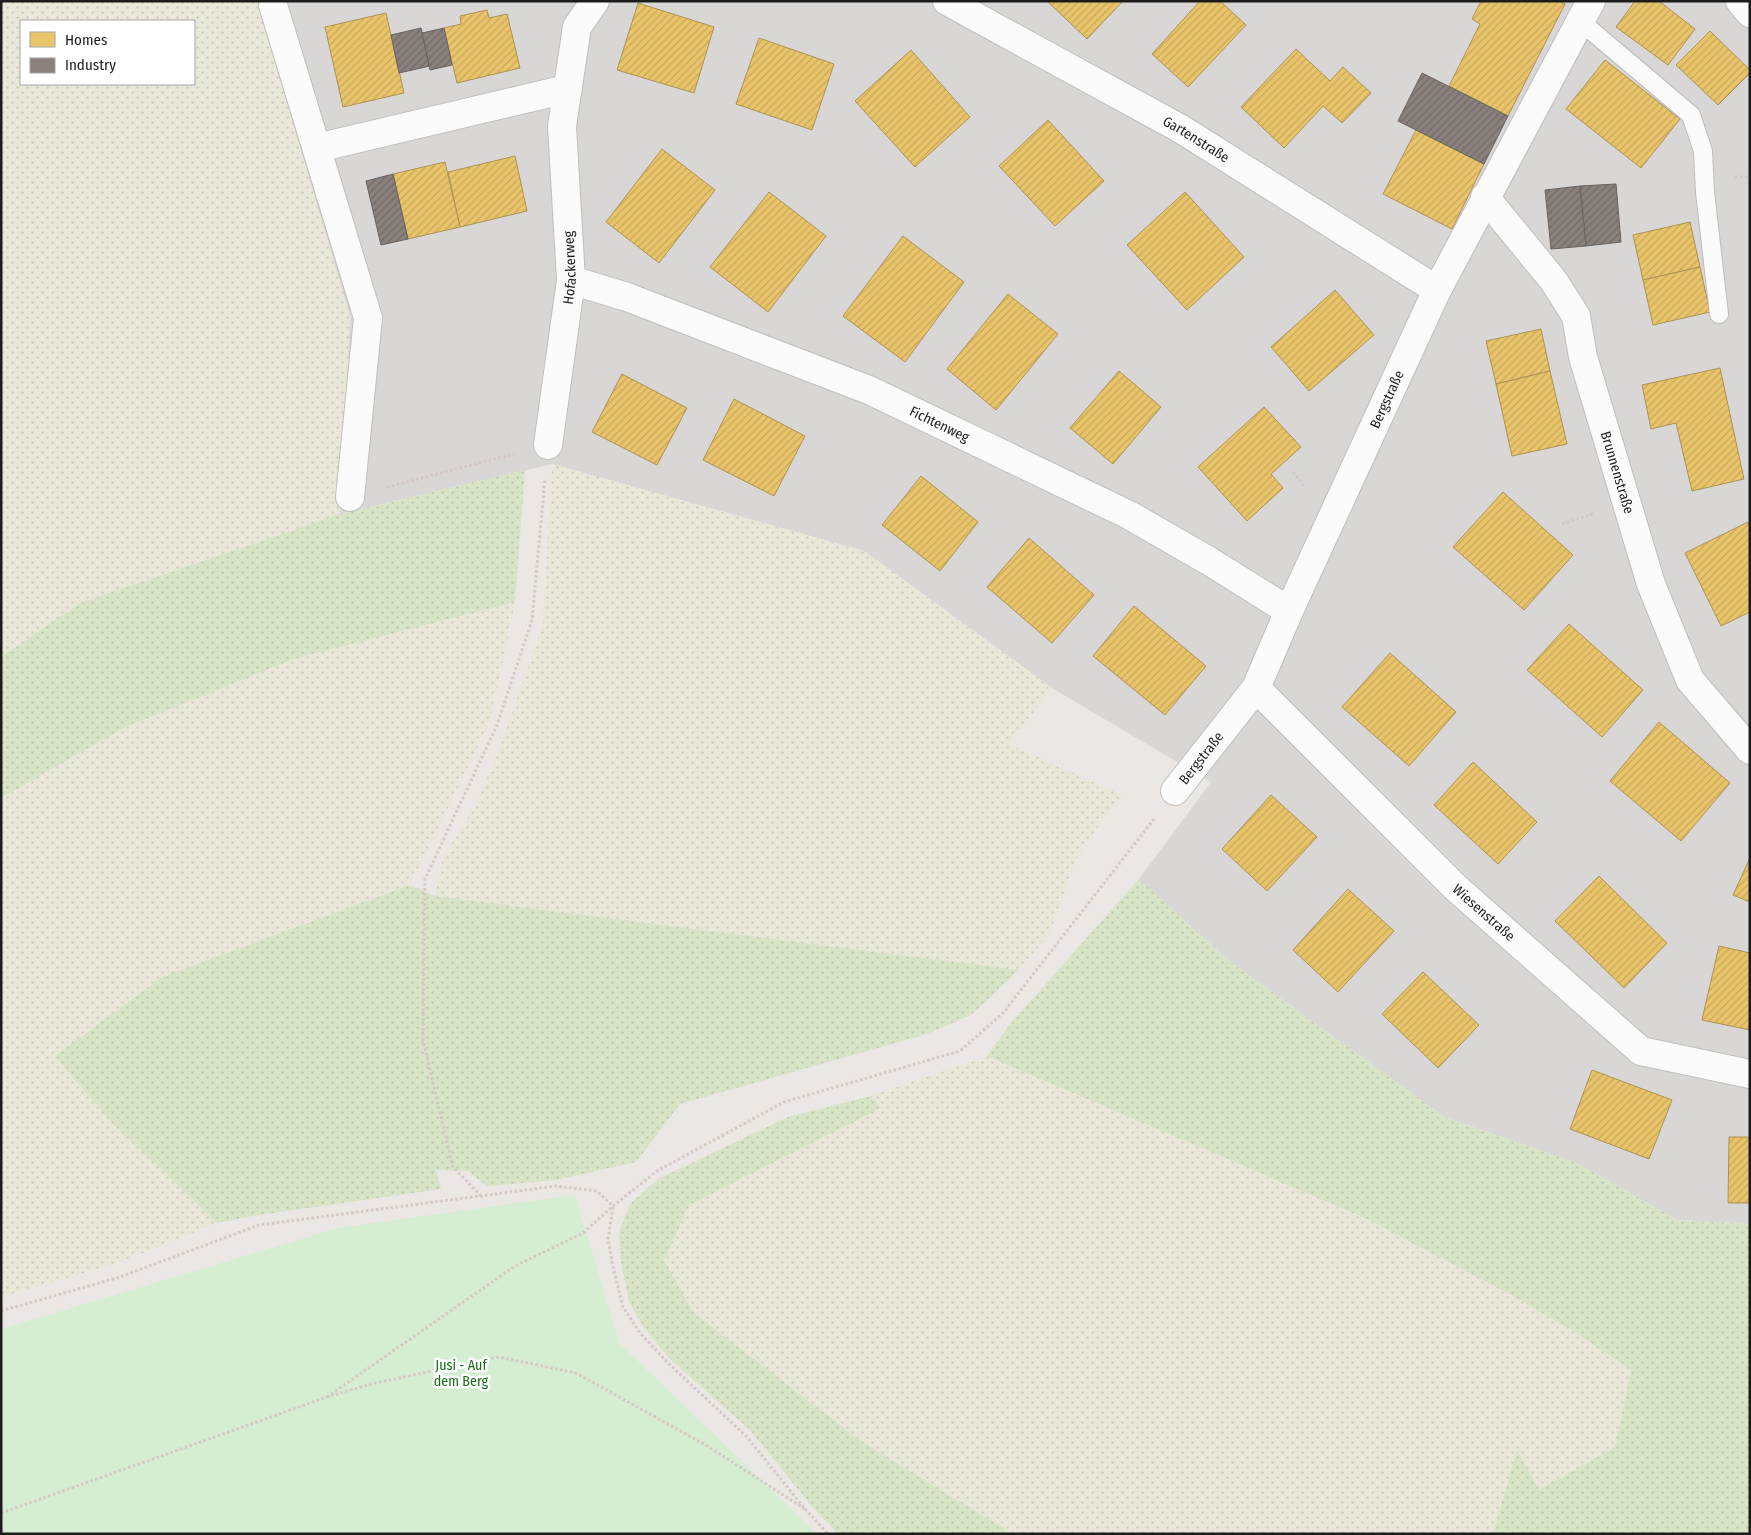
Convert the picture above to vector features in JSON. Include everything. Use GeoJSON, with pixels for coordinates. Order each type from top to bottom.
{"type":"FeatureCollection","features":[{"type":"Feature","properties":{"kind":"street","name":"Hofackerweg"},"geometry":{"type":"LineString","coordinates":[[548,445],[571,280],[562,126],[577,27],[595,1]]}},
{"type":"Feature","properties":{"kind":"street","name":"Gartenstraße"},"geometry":{"type":"LineString","coordinates":[[947,1],[1181,129],[1437,290]]}},
{"type":"Feature","properties":{"kind":"street"},"geometry":{"type":"LineString","coordinates":[[1740,1],[1750,13]]}},
{"type":"Feature","properties":{"kind":"street"},"geometry":{"type":"LineString","coordinates":[[273,5],[368,318],[350,496]]}},
{"type":"Feature","properties":{"kind":"street","name":"Bergstraße"},"geometry":{"type":"LineString","coordinates":[[1176,791],[1256,688],[1288,611],[1437,290],[1585,11]]}},
{"type":"Feature","properties":{"kind":"street"},"geometry":{"type":"LineString","coordinates":[[316,148],[567,89]]}},
{"type":"Feature","properties":{"kind":"street","name":"Brunnenstraße"},"geometry":{"type":"LineString","coordinates":[[1486,197],[1553,280],[1576,316],[1583,357],[1652,584],[1690,680],[1750,750]]}},
{"type":"Feature","properties":{"kind":"street","name":"Fichtenweg"},"geometry":{"type":"LineString","coordinates":[[571,280],[627,296],[869,390],[1129,515],[1209,561],[1288,611]]}},
{"type":"Feature","properties":{"kind":"street","name":"Wiesenstraße"},"geometry":{"type":"LineString","coordinates":[[1256,688],[1455,887],[1641,1051],[1750,1074]]}},
{"type":"Feature","properties":{"kind":"lane"},"geometry":{"type":"LineString","coordinates":[[1585,11],[1691,115],[1702,151],[1719,314]]}},
{"type":"Feature","properties":{"kind":"path"},"geometry":{"type":"LineString","coordinates":[[350,496],[548,445],[532,620],[497,725],[425,879],[423,1040],[452,1167],[481,1196]]}},
{"type":"Feature","properties":{"kind":"path"},"geometry":{"type":"LineString","coordinates":[[327,1397],[515,1266],[584,1233],[613,1206],[656,1171],[784,1102],[960,1051],[1003,1013],[1176,791]]}},
{"type":"Feature","properties":{"kind":"path"},"geometry":{"type":"LineString","coordinates":[[1,1310],[120,1278],[259,1225],[556,1186],[597,1191],[613,1206]]}},
{"type":"Feature","properties":{"kind":"path"},"geometry":{"type":"LineString","coordinates":[[613,1206],[608,1239],[622,1306],[640,1333],[666,1362],[747,1436],[804,1509],[828,1534]]}},
{"type":"Feature","properties":{"kind":"path"},"geometry":{"type":"LineString","coordinates":[[1,1513],[327,1397],[371,1384],[499,1357],[576,1373],[704,1444],[804,1509]]}},
{"type":"Feature","properties":{"kind":"shaded area"},"geometry":{"type":"Polygon","coordinates":[[[1,1],[257,1],[350,317],[340,514],[80,603],[1,657],[1,1]]]}},
{"type":"Feature","properties":{"kind":"shaded area"},"geometry":{"type":"Polygon","coordinates":[[[257,1],[1750,1],[1750,1224],[1678,1220],[1577,1163],[1444,1117],[1228,960],[1139,879],[1211,782],[1052,688],[864,551],[552,464],[340,514],[350,317],[257,1]]]}},
{"type":"Feature","properties":{"kind":"shaded area"},"geometry":{"type":"Polygon","coordinates":[[[552,464],[864,551],[1052,688],[1009,744],[1122,795],[1076,860],[1050,933],[1019,970],[435,896],[443,858],[477,803],[506,731],[543,624],[552,464]]]}},
{"type":"Feature","properties":{"kind":"shaded area"},"geometry":{"type":"Polygon","coordinates":[[[515,602],[490,722],[410,885],[162,977],[55,1056],[111,1122],[217,1223],[116,1264],[1,1297],[1,798],[126,727],[297,658],[515,602]]]}},
{"type":"Feature","properties":{"kind":"shaded area"},"geometry":{"type":"Polygon","coordinates":[[[987,1056],[1367,1219],[1513,1296],[1573,1331],[1631,1370],[1615,1447],[1539,1490],[1517,1450],[1493,1534],[1013,1534],[861,1441],[693,1312],[663,1260],[689,1205],[880,1108],[871,1096],[987,1056]]]}},
{"type":"Feature","properties":{"kind":"green space"},"geometry":{"type":"Polygon","coordinates":[[[525,470],[515,602],[297,658],[126,727],[1,798],[1,657],[80,603],[340,514],[525,470]]]}},
{"type":"Feature","properties":{"kind":"green space"},"geometry":{"type":"Polygon","coordinates":[[[1139,879],[1228,960],[1444,1117],[1577,1163],[1678,1220],[1750,1224],[1750,1534],[1493,1534],[1517,1450],[1539,1490],[1615,1447],[1631,1370],[1573,1331],[1513,1296],[1367,1219],[987,1056],[1011,1023],[1139,879]]]}},
{"type":"Feature","properties":{"kind":"green space"},"geometry":{"type":"Polygon","coordinates":[[[410,885],[435,896],[1019,970],[971,1015],[927,1034],[680,1104],[636,1162],[556,1180],[487,1186],[468,1171],[436,1170],[441,1189],[252,1216],[217,1223],[111,1122],[55,1056],[162,977],[410,885]]]}},
{"type":"Feature","properties":{"kind":"green space"},"geometry":{"type":"Polygon","coordinates":[[[871,1096],[881,1108],[689,1205],[664,1260],[693,1312],[861,1441],[1013,1534],[838,1534],[809,1503],[750,1430],[669,1358],[643,1327],[629,1302],[621,1262],[619,1232],[630,1204],[658,1179],[788,1117],[871,1096]]]}},
{"type":"Feature","properties":{"kind":"green space","name":"Jusi - Auf dem Berg"},"geometry":{"type":"Polygon","coordinates":[[[575,1195],[619,1343],[817,1534],[1,1534],[1,1329],[338,1228],[575,1195]]]}},
{"type":"Feature","properties":{"kind":"building: Homes"},"geometry":{"type":"Polygon","coordinates":[[[1047,1],[1123,1],[1087,39],[1047,1]]]}},
{"type":"Feature","properties":{"kind":"building: Homes"},"geometry":{"type":"Polygon","coordinates":[[[1200,1],[1220,1],[1246,25],[1188,87],[1152,54],[1200,1]]]}},
{"type":"Feature","properties":{"kind":"building: Homes"},"geometry":{"type":"Polygon","coordinates":[[[1481,1],[1560,1],[1565,4],[1508,116],[1449,86],[1480,24],[1472,19],[1481,1]]]}},
{"type":"Feature","properties":{"kind":"building: Homes"},"geometry":{"type":"Polygon","coordinates":[[[1635,1],[1659,1],[1695,29],[1668,65],[1616,27],[1635,1]]]}},
{"type":"Feature","properties":{"kind":"building: Homes"},"geometry":{"type":"Polygon","coordinates":[[[638,3],[714,27],[694,93],[617,70],[638,3]]]}},
{"type":"Feature","properties":{"kind":"building: Homes"},"geometry":{"type":"Polygon","coordinates":[[[487,10],[489,18],[507,14],[520,68],[457,83],[444,28],[461,24],[460,16],[487,10]]]}},
{"type":"Feature","properties":{"kind":"building: Homes"},"geometry":{"type":"Polygon","coordinates":[[[386,13],[404,93],[343,107],[325,27],[386,13]]]}},
{"type":"Feature","properties":{"kind":"building: Homes"},"geometry":{"type":"Polygon","coordinates":[[[1710,31],[1750,70],[1750,73],[1718,105],[1676,65],[1710,31]]]}},
{"type":"Feature","properties":{"kind":"building: Homes"},"geometry":{"type":"Polygon","coordinates":[[[759,38],[834,64],[812,130],[736,104],[759,38]]]}},
{"type":"Feature","properties":{"kind":"building: Homes"},"geometry":{"type":"Polygon","coordinates":[[[1296,49],[1330,81],[1343,67],[1371,93],[1342,123],[1323,106],[1284,148],[1241,107],[1296,49]]]}},
{"type":"Feature","properties":{"kind":"building: Homes"},"geometry":{"type":"Polygon","coordinates":[[[911,50],[970,117],[915,167],[855,101],[911,50]]]}},
{"type":"Feature","properties":{"kind":"building: Homes"},"geometry":{"type":"Polygon","coordinates":[[[1605,60],[1680,119],[1641,168],[1566,109],[1605,60]]]}},
{"type":"Feature","properties":{"kind":"building: Homes"},"geometry":{"type":"Polygon","coordinates":[[[1048,120],[1104,181],[1055,226],[999,166],[1048,120]]]}},
{"type":"Feature","properties":{"kind":"building: Homes"},"geometry":{"type":"Polygon","coordinates":[[[1416,130],[1484,164],[1452,229],[1383,194],[1416,130]]]}},
{"type":"Feature","properties":{"kind":"building: Homes"},"geometry":{"type":"Polygon","coordinates":[[[662,149],[715,190],[659,263],[606,222],[662,149]]]}},
{"type":"Feature","properties":{"kind":"building: Homes"},"geometry":{"type":"Polygon","coordinates":[[[515,156],[527,211],[460,227],[448,172],[515,156]]]}},
{"type":"Feature","properties":{"kind":"building: Homes"},"geometry":{"type":"Polygon","coordinates":[[[445,162],[460,227],[408,239],[393,174],[445,162]]]}},
{"type":"Feature","properties":{"kind":"building: Homes"},"geometry":{"type":"Polygon","coordinates":[[[769,192],[826,236],[768,312],[710,267],[769,192]]]}},
{"type":"Feature","properties":{"kind":"building: Homes"},"geometry":{"type":"Polygon","coordinates":[[[1185,192],[1244,257],[1187,310],[1127,245],[1185,192]]]}},
{"type":"Feature","properties":{"kind":"building: Homes"},"geometry":{"type":"Polygon","coordinates":[[[1690,222],[1700,267],[1643,280],[1633,235],[1690,222]]]}},
{"type":"Feature","properties":{"kind":"building: Homes"},"geometry":{"type":"Polygon","coordinates":[[[903,236],[964,282],[905,362],[843,316],[903,236]]]}},
{"type":"Feature","properties":{"kind":"building: Homes"},"geometry":{"type":"Polygon","coordinates":[[[1700,267],[1710,312],[1653,325],[1643,280],[1700,267]]]}},
{"type":"Feature","properties":{"kind":"building: Homes"},"geometry":{"type":"Polygon","coordinates":[[[1335,290],[1374,335],[1309,391],[1271,347],[1335,290]]]}},
{"type":"Feature","properties":{"kind":"building: Homes"},"geometry":{"type":"Polygon","coordinates":[[[1008,294],[1058,334],[996,410],[947,369],[1008,294]]]}},
{"type":"Feature","properties":{"kind":"building: Homes"},"geometry":{"type":"Polygon","coordinates":[[[1541,329],[1550,371],[1496,384],[1486,341],[1541,329]]]}},
{"type":"Feature","properties":{"kind":"building: Homes"},"geometry":{"type":"Polygon","coordinates":[[[1720,368],[1744,479],[1692,491],[1676,423],[1651,429],[1642,385],[1720,368]]]}},
{"type":"Feature","properties":{"kind":"building: Homes"},"geometry":{"type":"Polygon","coordinates":[[[1119,371],[1161,407],[1113,464],[1070,428],[1119,371]]]}},
{"type":"Feature","properties":{"kind":"building: Homes"},"geometry":{"type":"Polygon","coordinates":[[[1550,371],[1567,444],[1512,456],[1496,384],[1550,371]]]}},
{"type":"Feature","properties":{"kind":"building: Homes"},"geometry":{"type":"Polygon","coordinates":[[[622,374],[687,408],[657,465],[592,432],[622,374]]]}},
{"type":"Feature","properties":{"kind":"building: Homes"},"geometry":{"type":"Polygon","coordinates":[[[734,399],[805,436],[774,496],[703,460],[734,399]]]}},
{"type":"Feature","properties":{"kind":"building: Homes"},"geometry":{"type":"Polygon","coordinates":[[[1264,407],[1301,447],[1271,474],[1283,488],[1247,521],[1198,467],[1264,407]]]}},
{"type":"Feature","properties":{"kind":"building: Homes"},"geometry":{"type":"Polygon","coordinates":[[[921,476],[978,522],[940,571],[882,525],[921,476]]]}},
{"type":"Feature","properties":{"kind":"building: Homes"},"geometry":{"type":"Polygon","coordinates":[[[1503,492],[1573,555],[1524,610],[1453,547],[1503,492]]]}},
{"type":"Feature","properties":{"kind":"building: Homes"},"geometry":{"type":"Polygon","coordinates":[[[1748,522],[1750,526],[1750,612],[1721,626],[1685,553],[1748,522]]]}},
{"type":"Feature","properties":{"kind":"building: Homes"},"geometry":{"type":"Polygon","coordinates":[[[1029,538],[1094,595],[1052,643],[987,587],[1029,538]]]}},
{"type":"Feature","properties":{"kind":"building: Homes"},"geometry":{"type":"Polygon","coordinates":[[[1134,606],[1206,666],[1165,715],[1093,656],[1134,606]]]}},
{"type":"Feature","properties":{"kind":"building: Homes"},"geometry":{"type":"Polygon","coordinates":[[[1569,624],[1643,690],[1602,737],[1527,670],[1569,624]]]}},
{"type":"Feature","properties":{"kind":"building: Homes"},"geometry":{"type":"Polygon","coordinates":[[[1390,653],[1456,712],[1409,766],[1342,707],[1390,653]]]}},
{"type":"Feature","properties":{"kind":"building: Homes"},"geometry":{"type":"Polygon","coordinates":[[[1659,722],[1730,783],[1681,841],[1610,781],[1659,722]]]}},
{"type":"Feature","properties":{"kind":"building: Homes"},"geometry":{"type":"Polygon","coordinates":[[[1473,762],[1537,822],[1498,864],[1434,805],[1473,762]]]}},
{"type":"Feature","properties":{"kind":"building: Homes"},"geometry":{"type":"Polygon","coordinates":[[[1271,795],[1317,837],[1267,891],[1222,849],[1271,795]]]}},
{"type":"Feature","properties":{"kind":"building: Homes"},"geometry":{"type":"Polygon","coordinates":[[[1750,858],[1750,902],[1733,895],[1750,858]]]}},
{"type":"Feature","properties":{"kind":"building: Homes"},"geometry":{"type":"Polygon","coordinates":[[[1599,876],[1667,943],[1624,988],[1555,921],[1599,876]]]}},
{"type":"Feature","properties":{"kind":"building: Homes"},"geometry":{"type":"Polygon","coordinates":[[[1348,889],[1394,931],[1338,992],[1293,950],[1348,889]]]}},
{"type":"Feature","properties":{"kind":"building: Homes"},"geometry":{"type":"Polygon","coordinates":[[[1719,946],[1750,953],[1750,1030],[1702,1020],[1719,946]]]}},
{"type":"Feature","properties":{"kind":"building: Homes"},"geometry":{"type":"Polygon","coordinates":[[[1423,972],[1479,1025],[1438,1068],[1382,1014],[1423,972]]]}},
{"type":"Feature","properties":{"kind":"building: Homes"},"geometry":{"type":"Polygon","coordinates":[[[1592,1070],[1672,1100],[1649,1159],[1570,1129],[1592,1070]]]}},
{"type":"Feature","properties":{"kind":"building: Homes"},"geometry":{"type":"Polygon","coordinates":[[[1729,1137],[1750,1137],[1750,1203],[1728,1203],[1729,1137]]]}},
{"type":"Feature","properties":{"kind":"building: Industry"},"geometry":{"type":"Polygon","coordinates":[[[421,28],[430,66],[399,73],[391,35],[421,28]]]}},
{"type":"Feature","properties":{"kind":"building: Industry"},"geometry":{"type":"Polygon","coordinates":[[[444,28],[452,65],[430,70],[422,33],[444,28]]]}},
{"type":"Feature","properties":{"kind":"building: Industry"},"geometry":{"type":"Polygon","coordinates":[[[1422,73],[1508,116],[1484,164],[1398,121],[1422,73]]]}},
{"type":"Feature","properties":{"kind":"building: Industry"},"geometry":{"type":"Polygon","coordinates":[[[393,174],[408,239],[381,245],[366,181],[393,174]]]}},
{"type":"Feature","properties":{"kind":"building: Industry"},"geometry":{"type":"Polygon","coordinates":[[[1616,184],[1621,242],[1586,246],[1580,186],[1616,184]]]}},
{"type":"Feature","properties":{"kind":"building: Industry"},"geometry":{"type":"Polygon","coordinates":[[[1580,186],[1586,246],[1551,249],[1545,190],[1580,186]]]}}]}
